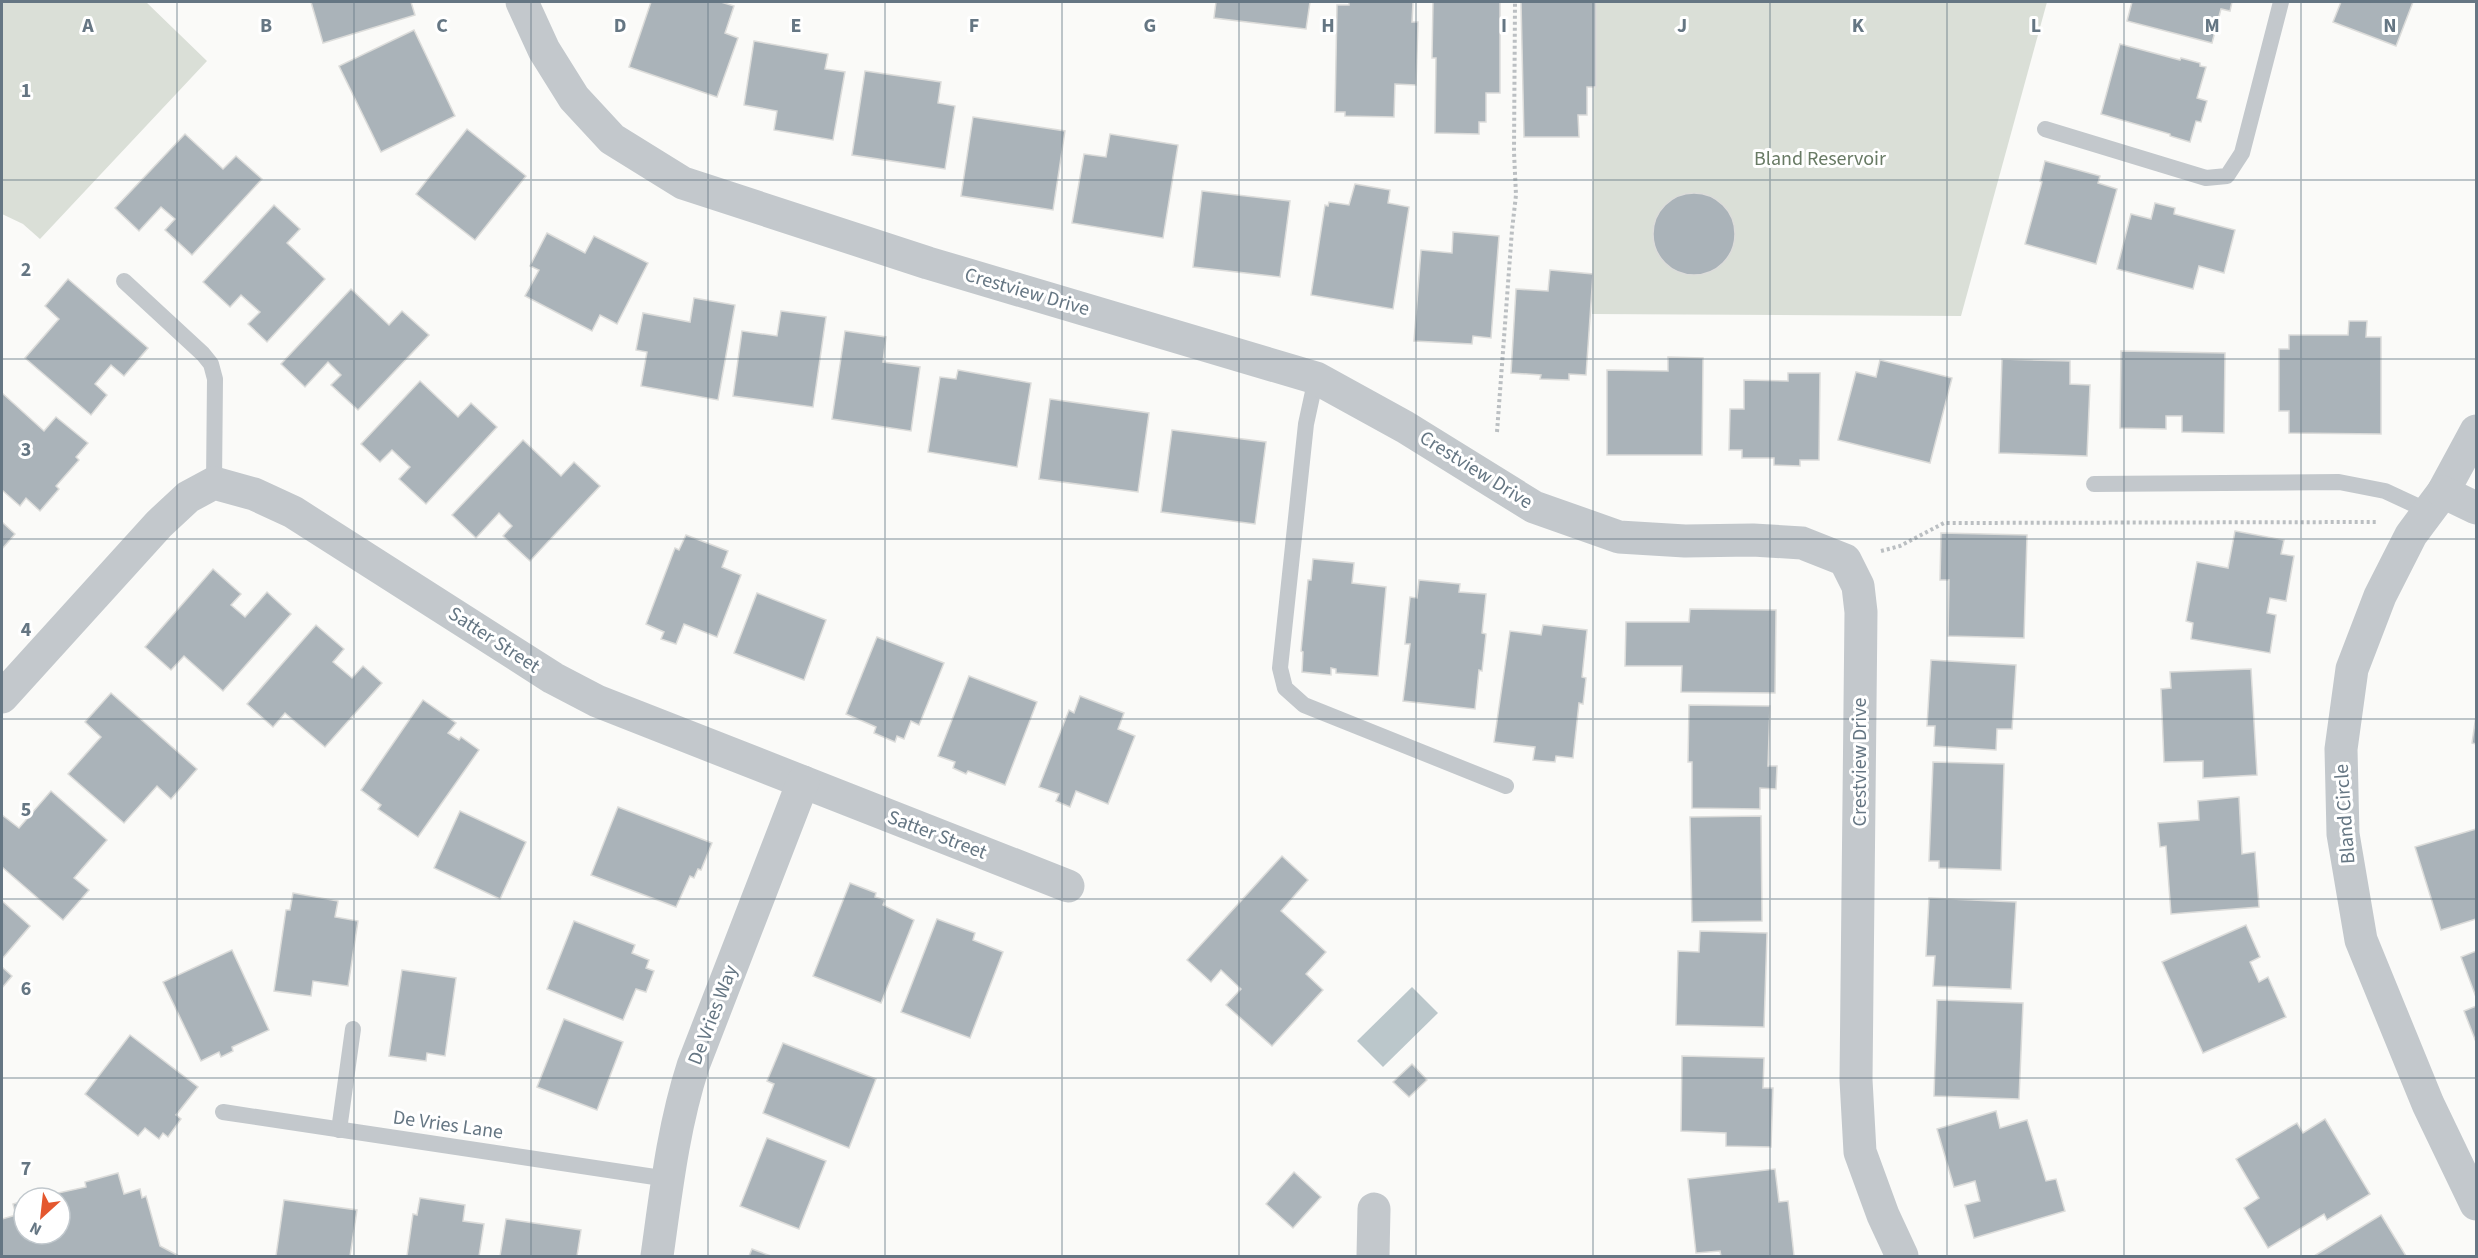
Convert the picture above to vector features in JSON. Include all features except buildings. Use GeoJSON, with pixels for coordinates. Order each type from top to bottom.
{"type":"FeatureCollection","features":[{"type":"Feature","properties":{"kind":"street","name":"Crestview Drive"},"geometry":{"type":"LineString","coordinates":[[522,2],[544,50],[574,98],[612,139],[683,183],[744,205],[928,263],[1316,378],[1405,427],[1534,507],[1618,537],[1685,541],[1753,540],[1802,543],[1845,560],[1858,586],[1861,612],[1856,1080],[1860,1152],[1883,1215],[1902,1257]]}},
{"type":"Feature","properties":{"kind":"street","name":"Bland Circle"},"geometry":{"type":"LineString","coordinates":[[2476,430],[2380,596],[2352,669],[2341,749],[2343,834],[2361,940],[2428,1104],[2476,1204]]}},
{"type":"Feature","properties":{"kind":"street"},"geometry":{"type":"LineString","coordinates":[[2,698],[164,518],[188,497],[214,483]]}},
{"type":"Feature","properties":{"kind":"street","name":"Satter Street"},"geometry":{"type":"LineString","coordinates":[[214,483],[254,494],[292,512],[573,689],[803,783],[1068,886]]}},
{"type":"Feature","properties":{"kind":"street"},"geometry":{"type":"LineString","coordinates":[[2427,513],[2476,508]]}},
{"type":"Feature","properties":{"kind":"street","name":"De Vries Way"},"geometry":{"type":"LineString","coordinates":[[657,1257],[678,1118],[693,1066],[803,783]]}},
{"type":"Feature","properties":{"kind":"street"},"geometry":{"type":"LineString","coordinates":[[1373,1257],[1374,1209]]}},
{"type":"Feature","properties":{"kind":"lane"},"geometry":{"type":"LineString","coordinates":[[2045,129],[2206,178],[2228,176],[2242,153],[2281,2]]}},
{"type":"Feature","properties":{"kind":"lane"},"geometry":{"type":"LineString","coordinates":[[124,281],[211,364],[215,379],[214,483]]}},
{"type":"Feature","properties":{"kind":"lane"},"geometry":{"type":"LineString","coordinates":[[1316,378],[1306,424],[1280,668],[1285,688],[1304,705],[1506,786]]}},
{"type":"Feature","properties":{"kind":"lane"},"geometry":{"type":"LineString","coordinates":[[2094,484],[2339,482],[2385,491],[2427,513]]}},
{"type":"Feature","properties":{"kind":"lane"},"geometry":{"type":"LineString","coordinates":[[339,1130],[353,1029]]}},
{"type":"Feature","properties":{"kind":"lane","name":"De Vries Lane"},"geometry":{"type":"LineString","coordinates":[[223,1112],[668,1179]]}},
{"type":"Feature","properties":{"kind":"path"},"geometry":{"type":"LineString","coordinates":[[1497,432],[1516,195],[1515,2]]}},
{"type":"Feature","properties":{"kind":"path"},"geometry":{"type":"LineString","coordinates":[[1845,560],[1900,546],[1944,523],[2380,522],[2427,513]]}},
{"type":"Feature","properties":{"kind":"green space"},"geometry":{"type":"Polygon","coordinates":[[[2,2],[146,2],[207,61],[40,239],[23,224],[2,214],[2,2]]]}},
{"type":"Feature","properties":{"kind":"green space","name":"Bland Reservoir"},"geometry":{"type":"Polygon","coordinates":[[[1594,2],[2047,2],[1961,316],[1592,314],[1594,2]]]}},
{"type":"Feature","properties":{"kind":"shaded area"},"geometry":{"type":"Polygon","coordinates":[[[1412,987],[1438,1013],[1383,1067],[1357,1041],[1412,987]]]}}]}
